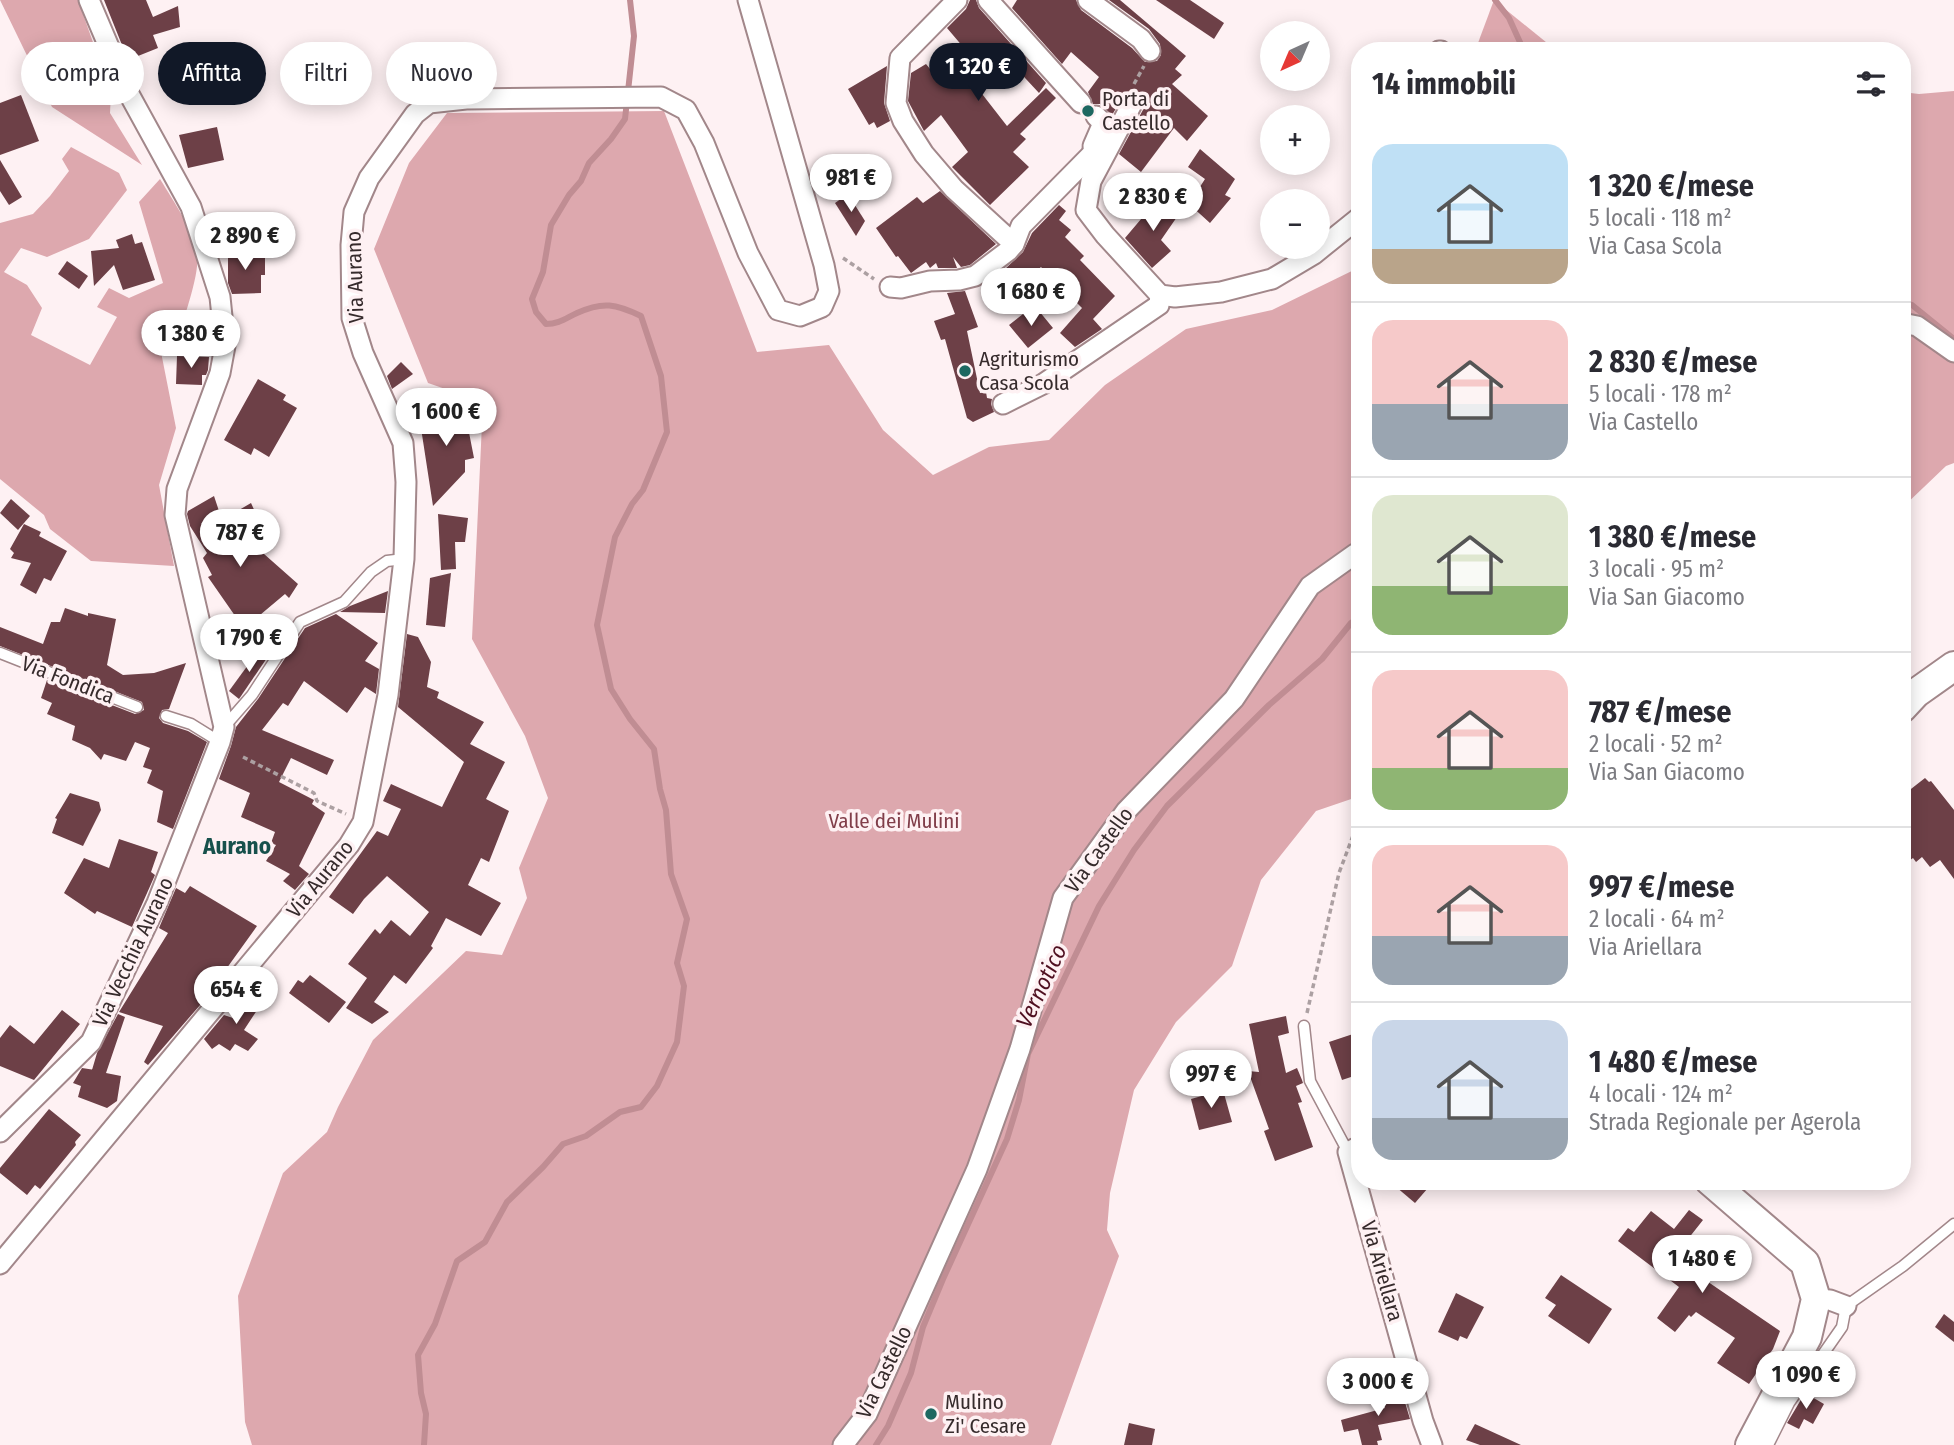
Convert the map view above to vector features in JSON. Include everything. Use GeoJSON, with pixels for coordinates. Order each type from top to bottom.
{"type":"FeatureCollection","features":[{"type":"Feature","properties":{"kind":"main road"},"geometry":{"type":"LineString","coordinates":[[1911,698],[1954,666]]}},
{"type":"Feature","properties":{"kind":"main road"},"geometry":{"type":"LineString","coordinates":[[1720,1190],[1805,1263],[1816,1299],[1807,1337],[1750,1445]]}},
{"type":"Feature","properties":{"kind":"street"},"geometry":{"type":"LineString","coordinates":[[89,0],[129,94],[191,207],[220,297],[225,346],[220,373],[177,489],[175,516],[223,738]]}},
{"type":"Feature","properties":{"kind":"street","name":"Via Aurano"},"geometry":{"type":"LineString","coordinates":[[0,1264],[349,845],[363,822],[388,695],[404,559],[407,482],[403,443],[363,353],[352,318],[351,245],[354,212],[369,178],[415,114],[429,103],[466,99],[661,97],[686,110],[704,143],[748,253],[778,310],[800,316],[822,307],[829,291],[748,0]]}},
{"type":"Feature","properties":{"kind":"street"},"geometry":{"type":"LineString","coordinates":[[957,0],[900,58],[896,103],[903,121],[931,162],[954,188],[1014,244]]}},
{"type":"Feature","properties":{"kind":"street"},"geometry":{"type":"LineString","coordinates":[[988,0],[1103,123],[1093,145],[1095,161],[1086,209],[1105,235],[1160,295],[1175,297],[1222,292],[1272,279],[1314,254],[1351,224]]}},
{"type":"Feature","properties":{"kind":"street"},"geometry":{"type":"LineString","coordinates":[[1088,0],[1141,39],[1150,51]]}},
{"type":"Feature","properties":{"kind":"street"},"geometry":{"type":"LineString","coordinates":[[890,287],[901,288],[930,281],[959,280],[975,276],[1014,244],[1021,226],[1095,161],[1133,102]]}},
{"type":"Feature","properties":{"kind":"street"},"geometry":{"type":"LineString","coordinates":[[1003,404],[1043,384],[1158,305],[1160,295]]}},
{"type":"Feature","properties":{"kind":"street"},"geometry":{"type":"LineString","coordinates":[[1911,325],[1917,326],[1954,352]]}},
{"type":"Feature","properties":{"kind":"street","name":"Via Castello"},"geometry":{"type":"LineString","coordinates":[[843,1445],[867,1414],[977,1170],[1020,1049],[1063,898],[1126,811],[1234,699],[1310,586],[1351,557]]}},
{"type":"Feature","properties":{"kind":"street","name":"Via Vecchia Aurano"},"geometry":{"type":"LineString","coordinates":[[0,1132],[91,1042],[157,904],[223,738]]}},
{"type":"Feature","properties":{"kind":"street","name":"Via Ariellara"},"geometry":{"type":"LineString","coordinates":[[1364,1190],[1423,1420],[1432,1445]]}},
{"type":"Feature","properties":{"kind":"street"},"geometry":{"type":"LineString","coordinates":[[1816,1299],[1846,1306]]}},
{"type":"Feature","properties":{"kind":"lane","name":"Via Vecchia Aurano"},"geometry":{"type":"LineString","coordinates":[[223,738],[300,622],[344,603],[372,572],[387,561],[404,559]]}},
{"type":"Feature","properties":{"kind":"lane","name":"Via Fondica"},"geometry":{"type":"LineString","coordinates":[[0,653],[137,706]]}},
{"type":"Feature","properties":{"kind":"lane"},"geometry":{"type":"LineString","coordinates":[[166,716],[223,738]]}},
{"type":"Feature","properties":{"kind":"lane","name":"Via Ariellara"},"geometry":{"type":"LineString","coordinates":[[1304,1026],[1310,1081],[1351,1144]]}},
{"type":"Feature","properties":{"kind":"lane"},"geometry":{"type":"LineString","coordinates":[[1768,1445],[1789,1402],[1842,1327],[1846,1306],[1903,1266],[1954,1224]]}},
{"type":"Feature","properties":{"kind":"path"},"geometry":{"type":"LineString","coordinates":[[1133,102],[1132,88],[1150,51]]}},
{"type":"Feature","properties":{"kind":"path"},"geometry":{"type":"LineString","coordinates":[[815,233],[848,261],[880,284],[890,287]]}},
{"type":"Feature","properties":{"kind":"path"},"geometry":{"type":"LineString","coordinates":[[243,757],[314,793],[317,801],[363,822]]}},
{"type":"Feature","properties":{"kind":"path"},"geometry":{"type":"LineString","coordinates":[[1304,1026],[1339,873],[1351,841]]}},
{"type":"Feature","properties":{"kind":"green space"},"geometry":{"type":"Polygon","coordinates":[[[0,0],[78,0],[93,42],[21,42],[0,0]]]}},
{"type":"Feature","properties":{"kind":"green space"},"geometry":{"type":"Polygon","coordinates":[[[1494,0],[1546,42],[1478,42],[1494,0]]]}},
{"type":"Feature","properties":{"kind":"green space"},"geometry":{"type":"Polygon","coordinates":[[[1954,91],[1954,463],[1946,466],[1911,499],[1911,93],[1954,91]]]}},
{"type":"Feature","properties":{"kind":"green space"},"geometry":{"type":"Polygon","coordinates":[[[51,105],[110,105],[110,113],[142,165],[51,105]]]}},
{"type":"Feature","properties":{"kind":"green space","name":"Valle dei Mulini"},"geometry":{"type":"Polygon","coordinates":[[[664,111],[757,352],[829,345],[883,430],[933,475],[989,447],[1049,440],[1105,385],[1186,329],[1272,310],[1351,271],[1351,799],[1316,811],[1261,880],[1232,966],[1176,1022],[1134,1090],[1110,1193],[1107,1230],[1119,1256],[1051,1445],[252,1445],[245,1422],[238,1296],[283,1173],[327,1132],[373,1040],[466,951],[502,955],[527,898],[519,868],[548,798],[525,736],[472,639],[483,402],[428,383],[374,249],[409,163],[447,113],[664,111]]]}},
{"type":"Feature","properties":{"kind":"green space"},"geometry":{"type":"Polygon","coordinates":[[[71,147],[119,173],[127,190],[89,239],[47,257],[21,248],[4,272],[27,285],[42,308],[31,335],[90,365],[117,317],[97,307],[109,288],[129,298],[163,283],[139,202],[160,179],[183,216],[195,246],[197,266],[184,318],[173,352],[161,352],[176,428],[159,485],[174,566],[91,561],[50,529],[44,515],[0,479],[0,223],[33,214],[50,196],[69,171],[62,159],[71,147]]]}},
{"type":"Feature","properties":{"kind":"building"},"geometry":{"type":"Polygon","coordinates":[[[104,0],[146,0],[153,17],[178,6],[180,27],[153,35],[158,48],[144,54],[144,42],[121,42],[104,0]]]}},
{"type":"Feature","properties":{"kind":"building"},"geometry":{"type":"Polygon","coordinates":[[[970,0],[976,0],[979,8],[1046,83],[1039,93],[1013,65],[1008,69],[1005,66],[979,90],[1007,126],[1046,88],[1056,98],[1020,134],[1026,139],[1013,152],[1029,167],[990,205],[952,167],[968,152],[941,115],[924,131],[908,101],[911,73],[926,64],[935,75],[964,48],[947,28],[966,9],[970,0]]]}},
{"type":"Feature","properties":{"kind":"building"},"geometry":{"type":"Polygon","coordinates":[[[1017,0],[1076,0],[1081,10],[1132,48],[1145,62],[1157,61],[1161,55],[1160,44],[1149,29],[1109,0],[1120,0],[1186,56],[1175,69],[1182,75],[1172,84],[1208,116],[1187,141],[1174,128],[1141,172],[1119,154],[1144,108],[1143,95],[1133,90],[1126,92],[1112,115],[1100,104],[1093,104],[1088,92],[1099,77],[1071,52],[1062,64],[1012,8],[1017,0]]]}},
{"type":"Feature","properties":{"kind":"building"},"geometry":{"type":"Polygon","coordinates":[[[1156,0],[1190,0],[1224,23],[1214,39],[1156,0]]]}},
{"type":"Feature","properties":{"kind":"building"},"geometry":{"type":"Polygon","coordinates":[[[887,66],[884,103],[890,121],[877,128],[874,122],[869,125],[848,89],[887,66]]]}},
{"type":"Feature","properties":{"kind":"building"},"geometry":{"type":"Polygon","coordinates":[[[21,95],[21,105],[25,105],[39,141],[0,155],[0,103],[21,95]]]}},
{"type":"Feature","properties":{"kind":"building"},"geometry":{"type":"Polygon","coordinates":[[[217,127],[224,160],[188,168],[179,135],[217,127]]]}},
{"type":"Feature","properties":{"kind":"building"},"geometry":{"type":"Polygon","coordinates":[[[1200,149],[1235,179],[1225,195],[1231,198],[1210,223],[1189,204],[1205,179],[1188,167],[1200,149]]]}},
{"type":"Feature","properties":{"kind":"building"},"geometry":{"type":"Polygon","coordinates":[[[0,160],[22,197],[9,205],[0,191],[0,160]]]}},
{"type":"Feature","properties":{"kind":"building"},"geometry":{"type":"Polygon","coordinates":[[[940,191],[996,244],[970,265],[961,267],[953,257],[957,268],[938,268],[936,263],[930,268],[926,262],[911,273],[876,228],[917,197],[923,203],[940,191]]]}},
{"type":"Feature","properties":{"kind":"building"},"geometry":{"type":"Polygon","coordinates":[[[848,194],[865,221],[856,236],[835,203],[848,194]]]}},
{"type":"Feature","properties":{"kind":"building"},"geometry":{"type":"Polygon","coordinates":[[[1158,199],[1179,214],[1161,240],[1171,251],[1152,268],[1125,238],[1158,199]]]}},
{"type":"Feature","properties":{"kind":"building"},"geometry":{"type":"Polygon","coordinates":[[[1059,205],[1066,211],[1059,220],[1071,230],[1065,237],[1084,256],[1080,260],[1115,296],[1093,319],[1102,329],[1075,347],[1060,333],[1082,308],[1041,267],[1018,285],[1005,269],[1023,252],[1032,233],[1059,205]]]}},
{"type":"Feature","properties":{"kind":"building"},"geometry":{"type":"Polygon","coordinates":[[[132,234],[135,244],[142,242],[155,280],[123,290],[114,265],[94,286],[91,251],[119,248],[116,240],[132,234]]]}},
{"type":"Feature","properties":{"kind":"building"},"geometry":{"type":"Polygon","coordinates":[[[248,249],[248,258],[265,258],[261,293],[232,294],[228,283],[228,250],[248,249]]]}},
{"type":"Feature","properties":{"kind":"building"},"geometry":{"type":"Polygon","coordinates":[[[67,261],[88,276],[79,289],[58,274],[67,261]]]}},
{"type":"Feature","properties":{"kind":"building"},"geometry":{"type":"Polygon","coordinates":[[[965,291],[978,327],[967,331],[980,393],[986,392],[987,398],[992,399],[994,412],[973,422],[967,418],[945,339],[941,340],[934,321],[955,314],[947,293],[965,291]]]}},
{"type":"Feature","properties":{"kind":"building"},"geometry":{"type":"Polygon","coordinates":[[[1039,311],[1053,328],[1028,348],[1009,325],[1023,314],[1029,320],[1039,311]]]}},
{"type":"Feature","properties":{"kind":"building"},"geometry":{"type":"Polygon","coordinates":[[[177,356],[209,357],[208,370],[206,375],[202,375],[202,385],[176,384],[177,356]]]}},
{"type":"Feature","properties":{"kind":"building"},"geometry":{"type":"Polygon","coordinates":[[[401,362],[413,374],[392,389],[387,376],[401,362]]]}},
{"type":"Feature","properties":{"kind":"building"},"geometry":{"type":"Polygon","coordinates":[[[258,379],[286,395],[283,400],[297,408],[269,457],[254,448],[251,455],[224,440],[258,379]]]}},
{"type":"Feature","properties":{"kind":"building"},"geometry":{"type":"Polygon","coordinates":[[[464,407],[474,458],[465,460],[465,472],[433,506],[419,415],[464,407]]]}},
{"type":"Feature","properties":{"kind":"building"},"geometry":{"type":"Polygon","coordinates":[[[214,496],[222,520],[251,503],[257,516],[264,514],[273,535],[255,546],[298,584],[289,598],[285,594],[260,615],[265,623],[252,640],[255,643],[221,659],[217,635],[240,623],[208,577],[212,575],[203,558],[207,553],[190,526],[187,514],[214,496]]]}},
{"type":"Feature","properties":{"kind":"building"},"geometry":{"type":"Polygon","coordinates":[[[11,499],[30,516],[18,530],[0,513],[11,499]]]}},
{"type":"Feature","properties":{"kind":"building"},"geometry":{"type":"Polygon","coordinates":[[[438,514],[468,518],[465,542],[455,542],[456,569],[441,570],[438,514]]]}},
{"type":"Feature","properties":{"kind":"building"},"geometry":{"type":"Polygon","coordinates":[[[24,524],[41,532],[39,536],[67,551],[51,581],[44,578],[36,594],[20,585],[31,563],[11,558],[14,553],[10,549],[24,524]]]}},
{"type":"Feature","properties":{"kind":"building"},"geometry":{"type":"Polygon","coordinates":[[[451,573],[445,627],[426,625],[430,578],[451,573]]]}},
{"type":"Feature","properties":{"kind":"building"},"geometry":{"type":"Polygon","coordinates":[[[388,591],[385,613],[340,612],[350,606],[388,591]]]}},
{"type":"Feature","properties":{"kind":"building"},"geometry":{"type":"Polygon","coordinates":[[[65,608],[88,616],[88,613],[116,619],[107,665],[123,675],[154,673],[186,663],[169,709],[162,710],[159,718],[163,723],[188,731],[207,742],[173,829],[157,822],[163,791],[147,783],[152,770],[143,767],[150,748],[135,742],[126,761],[104,754],[101,760],[90,748],[72,740],[75,726],[47,714],[52,703],[41,698],[47,680],[135,714],[144,710],[142,702],[0,646],[0,627],[43,644],[51,622],[60,622],[65,608]]]}},
{"type":"Feature","properties":{"kind":"building"},"geometry":{"type":"Polygon","coordinates":[[[336,614],[378,643],[365,661],[379,669],[376,694],[365,687],[347,713],[304,681],[288,706],[283,703],[262,730],[334,760],[327,775],[291,758],[279,782],[314,800],[312,804],[325,813],[299,866],[309,874],[295,890],[283,881],[290,874],[266,861],[276,845],[271,843],[275,832],[241,817],[250,793],[219,779],[236,727],[305,628],[336,614]]]}},
{"type":"Feature","properties":{"kind":"building"},"geometry":{"type":"Polygon","coordinates":[[[407,634],[418,637],[431,662],[427,687],[439,692],[437,698],[484,722],[470,744],[505,762],[486,799],[509,811],[489,862],[481,858],[468,885],[501,903],[481,936],[446,918],[431,946],[433,948],[406,984],[394,975],[374,1002],[389,1012],[372,1024],[346,1008],[367,978],[348,964],[375,929],[380,934],[391,920],[410,936],[429,912],[387,876],[353,914],[329,897],[377,831],[388,836],[401,809],[383,801],[391,784],[442,807],[464,762],[398,707],[407,634]]]}},
{"type":"Feature","properties":{"kind":"building"},"geometry":{"type":"Polygon","coordinates":[[[263,650],[269,655],[239,699],[229,691],[256,654],[263,650]]]}},
{"type":"Feature","properties":{"kind":"building"},"geometry":{"type":"Polygon","coordinates":[[[1925,778],[1931,781],[1954,810],[1954,879],[1940,860],[1930,867],[1922,857],[1916,862],[1913,858],[1911,859],[1911,789],[1925,778]]]}},
{"type":"Feature","properties":{"kind":"building"},"geometry":{"type":"Polygon","coordinates":[[[70,793],[99,802],[101,810],[83,846],[52,833],[57,819],[55,818],[70,793]]]}},
{"type":"Feature","properties":{"kind":"building"},"geometry":{"type":"Polygon","coordinates":[[[119,839],[158,852],[151,872],[155,875],[132,927],[97,911],[95,914],[64,893],[84,858],[109,868],[119,839]]]}},
{"type":"Feature","properties":{"kind":"building"},"geometry":{"type":"Polygon","coordinates":[[[190,886],[257,926],[201,1004],[148,1065],[144,1062],[163,1026],[119,1012],[168,933],[159,928],[176,888],[185,893],[190,886]]]}},
{"type":"Feature","properties":{"kind":"building"},"geometry":{"type":"Polygon","coordinates":[[[310,975],[346,1002],[329,1023],[289,993],[298,980],[303,983],[310,975]]]}},
{"type":"Feature","properties":{"kind":"building"},"geometry":{"type":"Polygon","coordinates":[[[248,990],[263,1001],[244,1030],[258,1039],[248,1051],[235,1044],[230,1051],[219,1044],[212,1049],[204,1039],[224,1015],[233,1018],[248,990]]]}},
{"type":"Feature","properties":{"kind":"building"},"geometry":{"type":"Polygon","coordinates":[[[62,1010],[80,1024],[34,1080],[0,1066],[0,1038],[10,1025],[34,1044],[62,1010]]]}},
{"type":"Feature","properties":{"kind":"building"},"geometry":{"type":"Polygon","coordinates":[[[118,1014],[125,1017],[106,1073],[121,1076],[117,1101],[107,1108],[78,1097],[81,1086],[73,1083],[82,1068],[92,1070],[97,1053],[118,1014]]]}},
{"type":"Feature","properties":{"kind":"building"},"geometry":{"type":"Polygon","coordinates":[[[1286,1016],[1289,1033],[1278,1036],[1286,1073],[1297,1068],[1303,1083],[1296,1086],[1302,1102],[1298,1103],[1313,1147],[1275,1161],[1264,1131],[1269,1129],[1248,1071],[1259,1072],[1249,1024],[1286,1016]]]}},
{"type":"Feature","properties":{"kind":"building"},"geometry":{"type":"Polygon","coordinates":[[[1351,1035],[1351,1077],[1342,1080],[1329,1042],[1351,1035]]]}},
{"type":"Feature","properties":{"kind":"building"},"geometry":{"type":"Polygon","coordinates":[[[1223,1090],[1232,1122],[1199,1130],[1191,1099],[1223,1090]]]}},
{"type":"Feature","properties":{"kind":"building"},"geometry":{"type":"Polygon","coordinates":[[[49,1109],[81,1135],[40,1189],[35,1185],[27,1195],[0,1173],[0,1168],[49,1109]]]}},
{"type":"Feature","properties":{"kind":"building"},"geometry":{"type":"Polygon","coordinates":[[[1400,1190],[1426,1190],[1415,1203],[1400,1190]]]}},
{"type":"Feature","properties":{"kind":"building"},"geometry":{"type":"Polygon","coordinates":[[[1689,1210],[1703,1220],[1673,1258],[1780,1331],[1773,1349],[1749,1384],[1717,1363],[1735,1338],[1696,1312],[1691,1317],[1689,1315],[1675,1332],[1657,1318],[1679,1287],[1618,1241],[1628,1228],[1634,1232],[1651,1211],[1674,1229],[1689,1210]]]}},
{"type":"Feature","properties":{"kind":"building"},"geometry":{"type":"Polygon","coordinates":[[[1561,1275],[1612,1309],[1589,1344],[1548,1316],[1556,1305],[1545,1298],[1561,1275]]]}},
{"type":"Feature","properties":{"kind":"building"},"geometry":{"type":"Polygon","coordinates":[[[1456,1293],[1484,1307],[1467,1339],[1460,1336],[1458,1341],[1438,1332],[1456,1293]]]}},
{"type":"Feature","properties":{"kind":"building"},"geometry":{"type":"Polygon","coordinates":[[[1944,1314],[1954,1322],[1954,1342],[1935,1327],[1944,1314]]]}},
{"type":"Feature","properties":{"kind":"building"},"geometry":{"type":"Polygon","coordinates":[[[1401,1389],[1410,1419],[1378,1425],[1382,1440],[1377,1441],[1378,1445],[1362,1445],[1358,1429],[1344,1432],[1341,1420],[1385,1408],[1382,1393],[1401,1389]]]}},
{"type":"Feature","properties":{"kind":"building"},"geometry":{"type":"Polygon","coordinates":[[[1805,1393],[1824,1404],[1813,1424],[1804,1419],[1799,1429],[1787,1423],[1805,1393]]]}},
{"type":"Feature","properties":{"kind":"building"},"geometry":{"type":"Polygon","coordinates":[[[1129,1423],[1155,1429],[1152,1445],[1124,1445],[1129,1423]]]}},
{"type":"Feature","properties":{"kind":"building"},"geometry":{"type":"Polygon","coordinates":[[[1475,1424],[1521,1445],[1480,1445],[1466,1440],[1475,1424]]]}},
{"type":"Feature","properties":{"kind":"waterway"},"geometry":{"type":"LineString","coordinates":[[424,1445],[426,1414],[421,1393],[418,1355],[435,1324],[457,1261],[485,1242],[507,1202],[563,1144],[586,1136],[620,1112],[641,1107],[657,1086],[677,1042],[684,986],[677,963],[687,919],[671,874],[666,810],[654,749],[611,689],[597,625],[615,537],[632,504],[643,490],[667,432],[661,376],[641,316],[617,307],[602,306],[546,324],[536,312],[532,299],[543,272],[551,225],[581,181],[589,163],[625,119],[634,36],[630,0]]}},
{"type":"Feature","properties":{"kind":"waterway"},"geometry":{"type":"LineString","coordinates":[[1495,0],[1509,18],[1520,42]]}},
{"type":"Feature","properties":{"kind":"waterway","name":"Vernotico"},"geometry":{"type":"LineString","coordinates":[[1911,305],[1954,339]]}},
{"type":"Feature","properties":{"kind":"waterway","name":"Vernotico"},"geometry":{"type":"LineString","coordinates":[[876,1445],[888,1426],[911,1373],[923,1327],[1007,1139],[1019,1100],[1028,1054],[1099,906],[1134,850],[1167,806],[1269,705],[1322,659],[1351,623]]}},
{"type":"Feature","properties":{"kind":"place","name":"Porta di Castello"},"geometry":{"type":"Point","coordinates":[1088,111]}},
{"type":"Feature","properties":{"kind":"place","name":"Agriturismo Casa Scola"},"geometry":{"type":"Point","coordinates":[965,371]}},
{"type":"Feature","properties":{"kind":"place","name":"Mulino Zi' Cesare"},"geometry":{"type":"Point","coordinates":[931,1414]}},
{"type":"Feature","properties":{"kind":"district","name":"Aurano"},"geometry":{"type":"Point","coordinates":[237,846]}}]}
